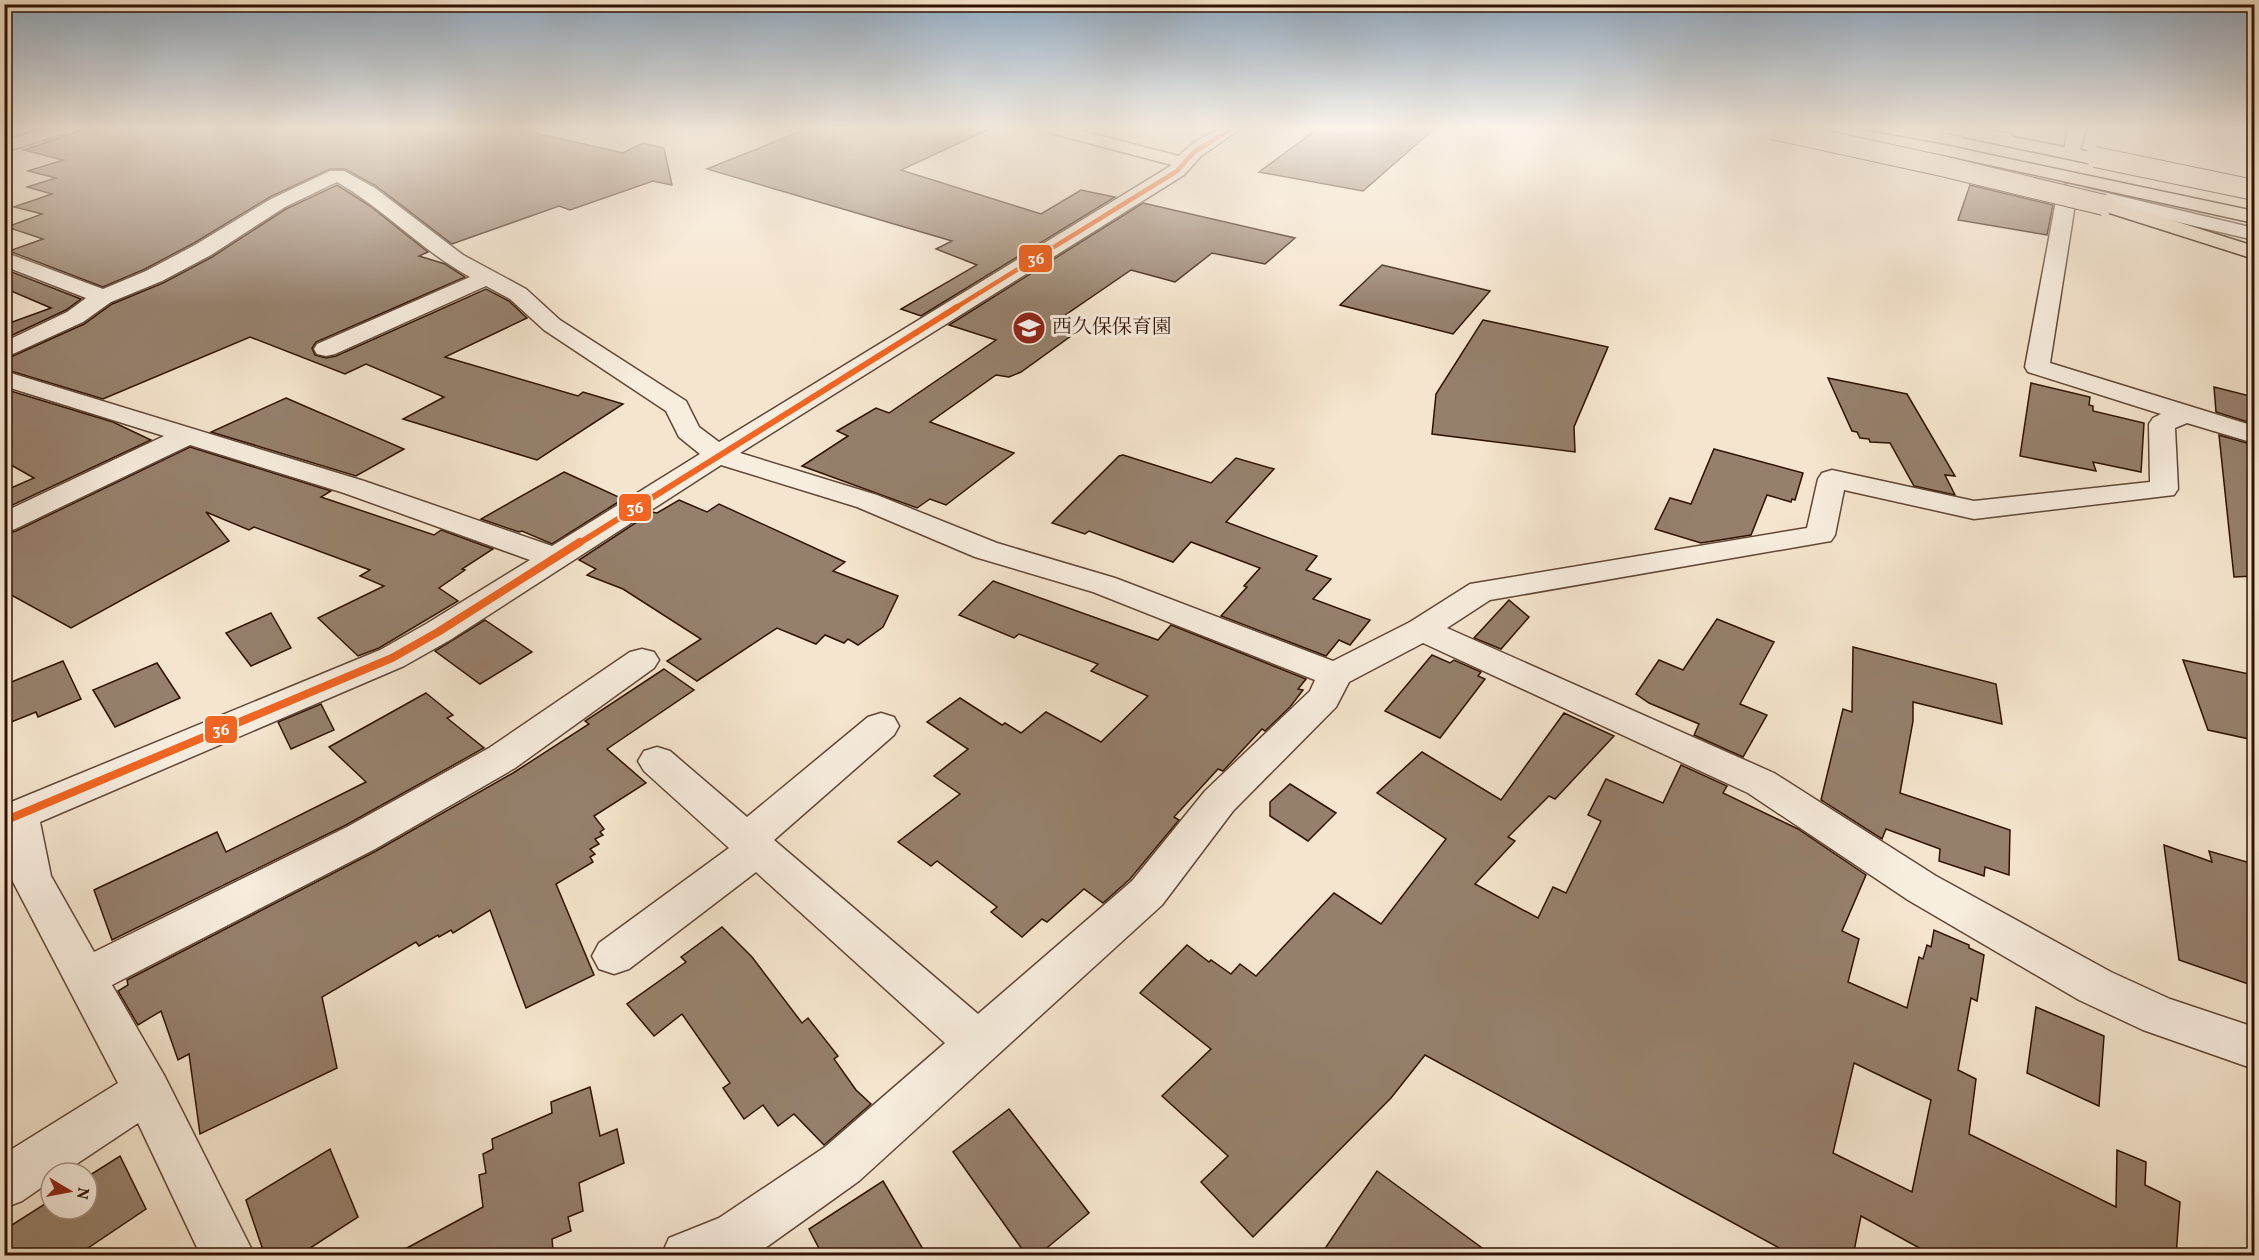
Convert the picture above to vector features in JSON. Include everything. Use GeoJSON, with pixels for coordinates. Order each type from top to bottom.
{"type":"FeatureCollection","features":[{"type":"Feature","properties":{"kind":"highway"},"geometry":{"type":"LineString","coordinates":[[2030,188],[2254,243]]}},
{"type":"Feature","properties":{"kind":"highway"},"geometry":{"type":"LineString","coordinates":[[2119,188],[2254,217]]}},
{"type":"Feature","properties":{"kind":"highway"},"geometry":{"type":"LineString","coordinates":[[2167,188],[2254,206]]}},
{"type":"Feature","properties":{"kind":"highway"},"geometry":{"type":"LineString","coordinates":[[2239,188],[2254,191]]}},
{"type":"Feature","properties":{"kind":"highway"},"geometry":{"type":"LineString","coordinates":[[2104,206],[2254,253]]}},
{"type":"Feature","properties":{"kind":"street"},"geometry":{"type":"LineString","coordinates":[[4,351],[75,317],[103,297],[154,276],[203,250],[278,203],[310,188]]}},
{"type":"Feature","properties":{"kind":"street"},"geometry":{"type":"LineString","coordinates":[[360,188],[455,260],[518,294],[552,324],[677,407],[688,431],[718,455],[867,501],[986,550],[1104,585],[1335,675]]}},
{"type":"Feature","properties":{"kind":"street"},"geometry":{"type":"LineString","coordinates":[[229,1256],[147,1091],[31,878],[12,818],[392,658],[1150,188]]}},
{"type":"Feature","properties":{"kind":"street"},"geometry":{"type":"LineString","coordinates":[[2058,188],[2254,234]]}},
{"type":"Feature","properties":{"kind":"street"},"geometry":{"type":"LineString","coordinates":[[2068,190],[2037,368],[2098,384],[2254,435]]}},
{"type":"Feature","properties":{"kind":"street"},"geometry":{"type":"LineString","coordinates":[[4,258],[103,297]]}},
{"type":"Feature","properties":{"kind":"street"},"geometry":{"type":"LineString","coordinates":[[326,349],[488,277]]}},
{"type":"Feature","properties":{"kind":"street"},"geometry":{"type":"LineString","coordinates":[[4,378],[354,487],[555,558]]}},
{"type":"Feature","properties":{"kind":"street"},"geometry":{"type":"LineString","coordinates":[[687,1256],[735,1238],[842,1164],[1147,893],[1219,801],[1324,698],[1335,675],[1422,630],[1481,591],[1820,535],[1832,479],[1974,510],[2164,489],[2162,424],[2184,414]]}},
{"type":"Feature","properties":{"kind":"street"},"geometry":{"type":"LineString","coordinates":[[4,523],[188,435]]}},
{"type":"Feature","properties":{"kind":"street"},"geometry":{"type":"LineString","coordinates":[[1422,630],[1761,783],[1922,888],[2095,986],[2159,1016],[2254,1048]]}},
{"type":"Feature","properties":{"kind":"street"},"geometry":{"type":"LineString","coordinates":[[84,978],[361,838],[492,764],[642,660]]}},
{"type":"Feature","properties":{"kind":"street"},"geometry":{"type":"LineString","coordinates":[[614,956],[752,845],[881,726]]}},
{"type":"Feature","properties":{"kind":"street"},"geometry":{"type":"LineString","coordinates":[[657,761],[978,1043]]}},
{"type":"Feature","properties":{"kind":"street"},"geometry":{"type":"LineString","coordinates":[[4,1183],[147,1091]]}},
{"type":"Feature","properties":{"kind":"building"},"geometry":{"type":"Polygon","coordinates":[[[30,188],[290,188],[270,197],[194,243],[145,269],[103,287],[9,251],[43,239],[7,227],[42,214],[14,207],[52,194],[30,188]]]}},
{"type":"Feature","properties":{"kind":"building"},"geometry":{"type":"Polygon","coordinates":[[[331,188],[341,188],[370,206],[428,252],[419,256],[445,264],[465,277],[316,342],[312,348],[315,355],[326,358],[336,356],[486,289],[509,301],[527,318],[445,357],[578,396],[583,392],[623,404],[537,460],[403,419],[444,397],[366,364],[345,374],[250,337],[103,399],[4,369],[4,360],[84,324],[112,304],[163,283],[212,257],[286,209],[331,188]]]}},
{"type":"Feature","properties":{"kind":"building"},"geometry":{"type":"Polygon","coordinates":[[[378,188],[634,188],[570,210],[559,206],[452,244],[378,188]]]}},
{"type":"Feature","properties":{"kind":"building"},"geometry":{"type":"Polygon","coordinates":[[[771,188],[958,188],[1041,214],[1081,190],[1115,197],[921,316],[901,309],[977,265],[936,249],[952,241],[771,188]]]}},
{"type":"Feature","properties":{"kind":"building"},"geometry":{"type":"Polygon","coordinates":[[[1345,188],[1367,188],[1363,191],[1345,188]]]}},
{"type":"Feature","properties":{"kind":"building"},"geometry":{"type":"Polygon","coordinates":[[[1969,188],[1982,188],[2053,205],[2047,235],[1958,220],[1969,188]]]}},
{"type":"Feature","properties":{"kind":"building"},"geometry":{"type":"Polygon","coordinates":[[[1143,203],[1295,238],[1265,264],[1212,253],[1175,282],[1131,270],[1061,318],[1075,323],[1068,327],[1078,331],[1021,372],[1009,377],[996,375],[930,422],[1014,453],[946,505],[930,499],[917,508],[802,466],[848,436],[837,431],[876,408],[889,413],[996,340],[949,325],[1143,203]]]}},
{"type":"Feature","properties":{"kind":"building"},"geometry":{"type":"Polygon","coordinates":[[[1382,265],[1490,291],[1453,334],[1340,305],[1382,265]]]}},
{"type":"Feature","properties":{"kind":"building"},"geometry":{"type":"Polygon","coordinates":[[[4,269],[81,299],[66,310],[4,339],[4,325],[51,308],[4,288],[4,269]]]}},
{"type":"Feature","properties":{"kind":"building"},"geometry":{"type":"Polygon","coordinates":[[[1483,320],[1608,347],[1574,427],[1575,452],[1432,434],[1436,394],[1483,320]]]}},
{"type":"Feature","properties":{"kind":"building"},"geometry":{"type":"Polygon","coordinates":[[[1828,378],[1907,394],[1955,476],[1945,475],[1955,495],[1914,486],[1890,443],[1870,442],[1869,439],[1860,438],[1857,432],[1852,431],[1828,378]]]}},
{"type":"Feature","properties":{"kind":"building"},"geometry":{"type":"Polygon","coordinates":[[[2031,383],[2090,397],[2089,405],[2093,406],[2093,411],[2144,423],[2141,472],[2093,462],[2096,471],[2020,456],[2031,383]]]}},
{"type":"Feature","properties":{"kind":"building"},"geometry":{"type":"Polygon","coordinates":[[[2214,387],[2254,397],[2254,424],[2216,412],[2214,387]]]}},
{"type":"Feature","properties":{"kind":"building"},"geometry":{"type":"Polygon","coordinates":[[[4,389],[113,422],[151,440],[4,509],[4,491],[34,478],[4,461],[4,389]]]}},
{"type":"Feature","properties":{"kind":"building"},"geometry":{"type":"Polygon","coordinates":[[[286,398],[404,449],[356,476],[211,432],[286,398]]]}},
{"type":"Feature","properties":{"kind":"building"},"geometry":{"type":"Polygon","coordinates":[[[2219,435],[2254,445],[2254,576],[2234,577],[2219,435]]]}},
{"type":"Feature","properties":{"kind":"building"},"geometry":{"type":"Polygon","coordinates":[[[190,447],[331,491],[321,497],[434,535],[441,530],[493,549],[462,569],[465,570],[439,588],[458,601],[379,648],[358,656],[318,618],[384,586],[360,576],[370,570],[254,527],[249,530],[206,512],[229,541],[71,628],[4,591],[4,534],[16,531],[190,447]]]}},
{"type":"Feature","properties":{"kind":"building"},"geometry":{"type":"Polygon","coordinates":[[[1714,449],[1803,473],[1795,500],[1792,499],[1791,502],[1767,495],[1751,535],[1701,543],[1655,529],[1670,498],[1691,504],[1714,449]]]}},
{"type":"Feature","properties":{"kind":"building"},"geometry":{"type":"Polygon","coordinates":[[[1123,455],[1211,483],[1236,458],[1274,469],[1226,522],[1317,556],[1306,570],[1331,579],[1313,599],[1370,620],[1350,645],[1339,640],[1326,656],[1221,616],[1247,587],[1244,586],[1260,568],[1191,542],[1173,562],[1089,531],[1085,534],[1052,523],[1119,456],[1123,455]]]}},
{"type":"Feature","properties":{"kind":"building"},"geometry":{"type":"Polygon","coordinates":[[[564,472],[623,499],[552,544],[522,531],[519,532],[481,519],[564,472]]]}},
{"type":"Feature","properties":{"kind":"building"},"geometry":{"type":"Polygon","coordinates":[[[679,500],[707,512],[719,504],[845,562],[833,571],[898,596],[883,627],[858,645],[848,639],[844,643],[825,635],[816,644],[777,628],[697,681],[667,661],[701,639],[623,589],[587,575],[596,569],[579,560],[652,512],[657,513],[679,500]]]}},
{"type":"Feature","properties":{"kind":"building"},"geometry":{"type":"Polygon","coordinates":[[[993,581],[1158,640],[1171,625],[1306,679],[1298,689],[1303,690],[1290,707],[1265,731],[1262,729],[1223,771],[1218,769],[1174,817],[1179,820],[1130,879],[1103,903],[1084,889],[1047,922],[1042,919],[1022,937],[991,912],[997,907],[937,861],[931,866],[898,842],[960,794],[934,776],[968,749],[927,722],[960,698],[1002,725],[1005,723],[1021,733],[1046,712],[1101,742],[1148,696],[1091,671],[1098,664],[1019,634],[1014,638],[959,615],[993,581]]]}},
{"type":"Feature","properties":{"kind":"building"},"geometry":{"type":"Polygon","coordinates":[[[1509,600],[1529,617],[1501,649],[1474,638],[1509,600]]]}},
{"type":"Feature","properties":{"kind":"building"},"geometry":{"type":"Polygon","coordinates":[[[271,613],[291,648],[251,666],[226,633],[271,613]]]}},
{"type":"Feature","properties":{"kind":"building"},"geometry":{"type":"Polygon","coordinates":[[[1717,619],[1774,642],[1740,704],[1767,715],[1743,757],[1694,735],[1699,724],[1649,703],[1636,694],[1659,660],[1683,670],[1717,619]]]}},
{"type":"Feature","properties":{"kind":"building"},"geometry":{"type":"Polygon","coordinates":[[[485,620],[532,652],[480,684],[435,651],[485,620]]]}},
{"type":"Feature","properties":{"kind":"building"},"geometry":{"type":"Polygon","coordinates":[[[1853,647],[1996,684],[2002,724],[1913,702],[1913,721],[1900,793],[2010,830],[2009,875],[1985,867],[1984,876],[1939,861],[1940,849],[1886,829],[1882,839],[1821,800],[1843,709],[1852,712],[1853,647]]]}},
{"type":"Feature","properties":{"kind":"building"},"geometry":{"type":"Polygon","coordinates":[[[1432,655],[1450,663],[1454,660],[1481,672],[1478,676],[1485,679],[1440,738],[1385,711],[1432,655]]]}},
{"type":"Feature","properties":{"kind":"building"},"geometry":{"type":"Polygon","coordinates":[[[2183,660],[2254,675],[2254,740],[2208,730],[2183,660]]]}},
{"type":"Feature","properties":{"kind":"building"},"geometry":{"type":"Polygon","coordinates":[[[63,661],[81,699],[38,717],[36,712],[4,725],[4,685],[63,661]]]}},
{"type":"Feature","properties":{"kind":"building"},"geometry":{"type":"Polygon","coordinates":[[[157,663],[180,698],[115,727],[93,690],[157,663]]]}},
{"type":"Feature","properties":{"kind":"building"},"geometry":{"type":"Polygon","coordinates":[[[664,669],[694,690],[607,749],[646,783],[594,816],[604,829],[600,832],[603,835],[595,839],[599,844],[590,849],[595,854],[590,857],[593,862],[556,884],[594,975],[526,1008],[490,910],[453,933],[451,930],[419,946],[416,942],[322,997],[337,1068],[200,1134],[189,1054],[178,1060],[161,1011],[138,1025],[118,991],[128,985],[127,980],[376,851],[513,773],[589,724],[585,721],[664,669]]]}},
{"type":"Feature","properties":{"kind":"building"},"geometry":{"type":"Polygon","coordinates":[[[426,693],[453,715],[447,718],[484,748],[346,825],[112,940],[94,890],[217,832],[226,852],[366,782],[329,747],[426,693]]]}},
{"type":"Feature","properties":{"kind":"building"},"geometry":{"type":"Polygon","coordinates":[[[321,704],[334,730],[291,749],[278,722],[321,704]]]}},
{"type":"Feature","properties":{"kind":"building"},"geometry":{"type":"Polygon","coordinates":[[[1564,713],[1614,736],[1555,799],[1549,796],[1508,837],[1515,841],[1475,884],[1538,918],[1553,887],[1566,893],[1601,821],[1588,815],[1606,779],[1663,803],[1681,765],[1727,786],[1723,793],[1798,829],[1866,875],[1842,931],[1859,939],[1848,982],[1907,1008],[1919,957],[1923,959],[1927,945],[1931,947],[1934,930],[1969,945],[1969,948],[1984,955],[1977,1001],[1971,998],[1958,1070],[1976,1079],[1969,1134],[2116,1207],[2117,1150],[2146,1162],[2145,1185],[2180,1202],[2176,1256],[1934,1256],[1861,1216],[1853,1256],[1794,1256],[1425,1055],[1391,1098],[1253,1237],[1201,1182],[1228,1156],[1162,1096],[1211,1049],[1140,993],[1187,945],[1209,962],[1211,960],[1231,974],[1240,964],[1256,976],[1334,893],[1381,924],[1446,839],[1377,793],[1422,752],[1501,800],[1564,713]],[[1854,1063],[1833,1153],[1912,1192],[1931,1100],[1854,1063]]]}},
{"type":"Feature","properties":{"kind":"building"},"geometry":{"type":"Polygon","coordinates":[[[1290,784],[1336,813],[1308,841],[1270,816],[1270,802],[1290,784]]]}},
{"type":"Feature","properties":{"kind":"building"},"geometry":{"type":"Polygon","coordinates":[[[2164,845],[2212,862],[2209,851],[2247,862],[2254,886],[2254,986],[2179,960],[2164,845]]]}},
{"type":"Feature","properties":{"kind":"building"},"geometry":{"type":"Polygon","coordinates":[[[722,927],[752,957],[802,1023],[808,1018],[838,1056],[834,1059],[856,1090],[871,1104],[824,1145],[794,1114],[778,1126],[763,1105],[744,1119],[723,1088],[730,1083],[682,1014],[654,1036],[627,1004],[686,962],[681,957],[722,927]]]}},
{"type":"Feature","properties":{"kind":"building"},"geometry":{"type":"Polygon","coordinates":[[[2036,1007],[2104,1036],[2099,1106],[2027,1073],[2036,1007]]]}},
{"type":"Feature","properties":{"kind":"building"},"geometry":{"type":"Polygon","coordinates":[[[590,1087],[600,1136],[617,1129],[624,1163],[579,1183],[583,1211],[568,1217],[571,1231],[552,1239],[553,1250],[541,1256],[392,1256],[483,1207],[479,1175],[486,1173],[483,1154],[493,1149],[492,1139],[552,1113],[551,1102],[590,1087]]]}},
{"type":"Feature","properties":{"kind":"building"},"geometry":{"type":"Polygon","coordinates":[[[1009,1109],[1089,1213],[1037,1256],[1027,1256],[953,1152],[1009,1109]]]}},
{"type":"Feature","properties":{"kind":"building"},"geometry":{"type":"Polygon","coordinates":[[[330,1149],[358,1217],[298,1256],[265,1256],[246,1200],[330,1149]]]}},
{"type":"Feature","properties":{"kind":"building"},"geometry":{"type":"Polygon","coordinates":[[[120,1156],[146,1209],[76,1256],[4,1256],[4,1230],[39,1208],[39,1221],[99,1221],[99,1169],[120,1156]]]}},
{"type":"Feature","properties":{"kind":"building"},"geometry":{"type":"Polygon","coordinates":[[[1377,1171],[1493,1256],[1320,1256],[1377,1171]]]}},
{"type":"Feature","properties":{"kind":"building"},"geometry":{"type":"Polygon","coordinates":[[[883,1181],[927,1256],[823,1256],[809,1229],[883,1181]]]}},
{"type":"Feature","properties":{"kind":"transit line","name":"36"},"geometry":{"type":"LineString","coordinates":[[4,821],[392,658],[438,632],[718,455],[1150,188]]}},
{"type":"Feature","properties":{"kind":"place","name":"西久保保育園"},"geometry":{"type":"Point","coordinates":[1029,328]}}]}
